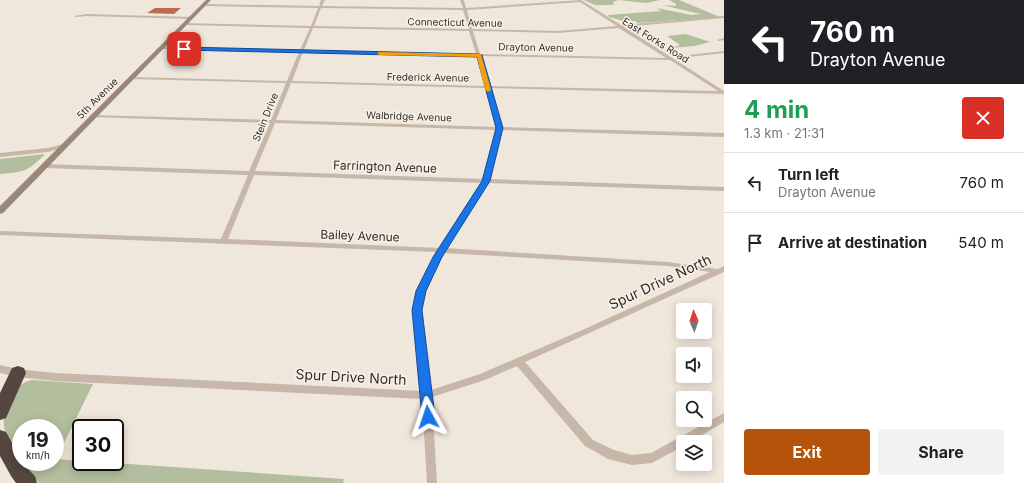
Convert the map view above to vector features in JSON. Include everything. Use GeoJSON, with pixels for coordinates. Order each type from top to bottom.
{"type":"FeatureCollection","features":[{"type":"Feature","properties":{"kind":"highway"},"geometry":{"type":"LineString","coordinates":[[0,413],[18,373]]}},
{"type":"Feature","properties":{"kind":"highway"},"geometry":{"type":"LineString","coordinates":[[0,438],[17,470],[28,483]]}},
{"type":"Feature","properties":{"kind":"main road","name":"5th Avenue"},"geometry":{"type":"LineString","coordinates":[[0,211],[207,2]]}},
{"type":"Feature","properties":{"kind":"street","name":"Stein Drive"},"geometry":{"type":"LineString","coordinates":[[223,242],[323,0]]}},
{"type":"Feature","properties":{"kind":"street"},"geometry":{"type":"LineString","coordinates":[[432,483],[427,395],[417,310],[421,291],[442,250],[486,181],[500,128],[462,0]]}},
{"type":"Feature","properties":{"kind":"street"},"geometry":{"type":"LineString","coordinates":[[207,2],[321,7],[465,10],[579,0]]}},
{"type":"Feature","properties":{"kind":"street","name":"East Forks Road"},"geometry":{"type":"LineString","coordinates":[[579,0],[724,93]]}},
{"type":"Feature","properties":{"kind":"street"},"geometry":{"type":"LineString","coordinates":[[76,16],[191,18]]}},
{"type":"Feature","properties":{"kind":"street","name":"Connecticut Avenue"},"geometry":{"type":"LineString","coordinates":[[185,24],[558,32],[724,17]]}},
{"type":"Feature","properties":{"kind":"street"},"geometry":{"type":"LineString","coordinates":[[719,40],[724,39]]}},
{"type":"Feature","properties":{"kind":"street","name":"Drayton Avenue"},"geometry":{"type":"LineString","coordinates":[[161,48],[671,59]]}},
{"type":"Feature","properties":{"kind":"street"},"geometry":{"type":"LineString","coordinates":[[688,56],[724,52]]}},
{"type":"Feature","properties":{"kind":"street","name":"Frederick Avenue"},"geometry":{"type":"LineString","coordinates":[[131,78],[724,93]]}},
{"type":"Feature","properties":{"kind":"street","name":"Walbridge Avenue"},"geometry":{"type":"LineString","coordinates":[[93,116],[724,135]]}},
{"type":"Feature","properties":{"kind":"street"},"geometry":{"type":"LineString","coordinates":[[0,155],[48,150],[64,146]]}},
{"type":"Feature","properties":{"kind":"street","name":"Farrington Avenue"},"geometry":{"type":"LineString","coordinates":[[45,166],[724,189]]}},
{"type":"Feature","properties":{"kind":"street","name":"Bailey Avenue"},"geometry":{"type":"LineString","coordinates":[[0,233],[442,250],[668,264],[721,270]]}},
{"type":"Feature","properties":{"kind":"street","name":"Spur Drive North"},"geometry":{"type":"LineString","coordinates":[[0,369],[18,373],[55,377],[427,395],[482,377],[721,270]]}},
{"type":"Feature","properties":{"kind":"street"},"geometry":{"type":"LineString","coordinates":[[519,361],[589,443],[612,455],[632,460],[652,458],[724,417]]}},
{"type":"Feature","properties":{"kind":"green space"},"geometry":{"type":"Polygon","coordinates":[[[584,0],[618,0],[613,2],[614,5],[595,5],[584,0]]]}},
{"type":"Feature","properties":{"kind":"green space"},"geometry":{"type":"Polygon","coordinates":[[[618,0],[660,0],[646,3],[618,0]]]}},
{"type":"Feature","properties":{"kind":"green space"},"geometry":{"type":"Polygon","coordinates":[[[669,0],[679,0],[720,17],[638,23],[635,21],[624,21],[609,17],[608,15],[661,11],[657,8],[691,15],[701,14],[662,5],[676,6],[676,4],[669,0]]]}},
{"type":"Feature","properties":{"kind":"green space"},"geometry":{"type":"Polygon","coordinates":[[[686,34],[710,42],[694,46],[671,48],[680,45],[667,36],[686,34]]]}},
{"type":"Feature","properties":{"kind":"green space"},"geometry":{"type":"Polygon","coordinates":[[[45,154],[25,170],[15,173],[0,174],[0,159],[45,154]]]}},
{"type":"Feature","properties":{"kind":"green space"},"geometry":{"type":"Polygon","coordinates":[[[32,380],[93,384],[76,419],[72,419],[72,427],[64,443],[64,419],[12,419],[12,449],[6,435],[4,416],[13,395],[19,386],[32,380]]]}},
{"type":"Feature","properties":{"kind":"green space"},"geometry":{"type":"Polygon","coordinates":[[[64,460],[72,460],[72,471],[124,471],[124,464],[344,479],[343,483],[39,483],[28,471],[64,471],[64,460]]]}},
{"type":"Feature","properties":{"kind":"building"},"geometry":{"type":"Polygon","coordinates":[[[155,8],[181,8],[174,14],[147,13],[155,8]]]}},
{"type":"Feature","properties":{"kind":"slow traffic"},"geometry":{"type":"LineString","coordinates":[[379,53],[479,55],[488,90]]}},
{"type":"Feature","properties":{"kind":"route"},"geometry":{"type":"LineString","coordinates":[[184,49],[479,55],[500,128],[486,181],[438,257],[421,291],[417,310],[427,395],[428,417]]}}]}
